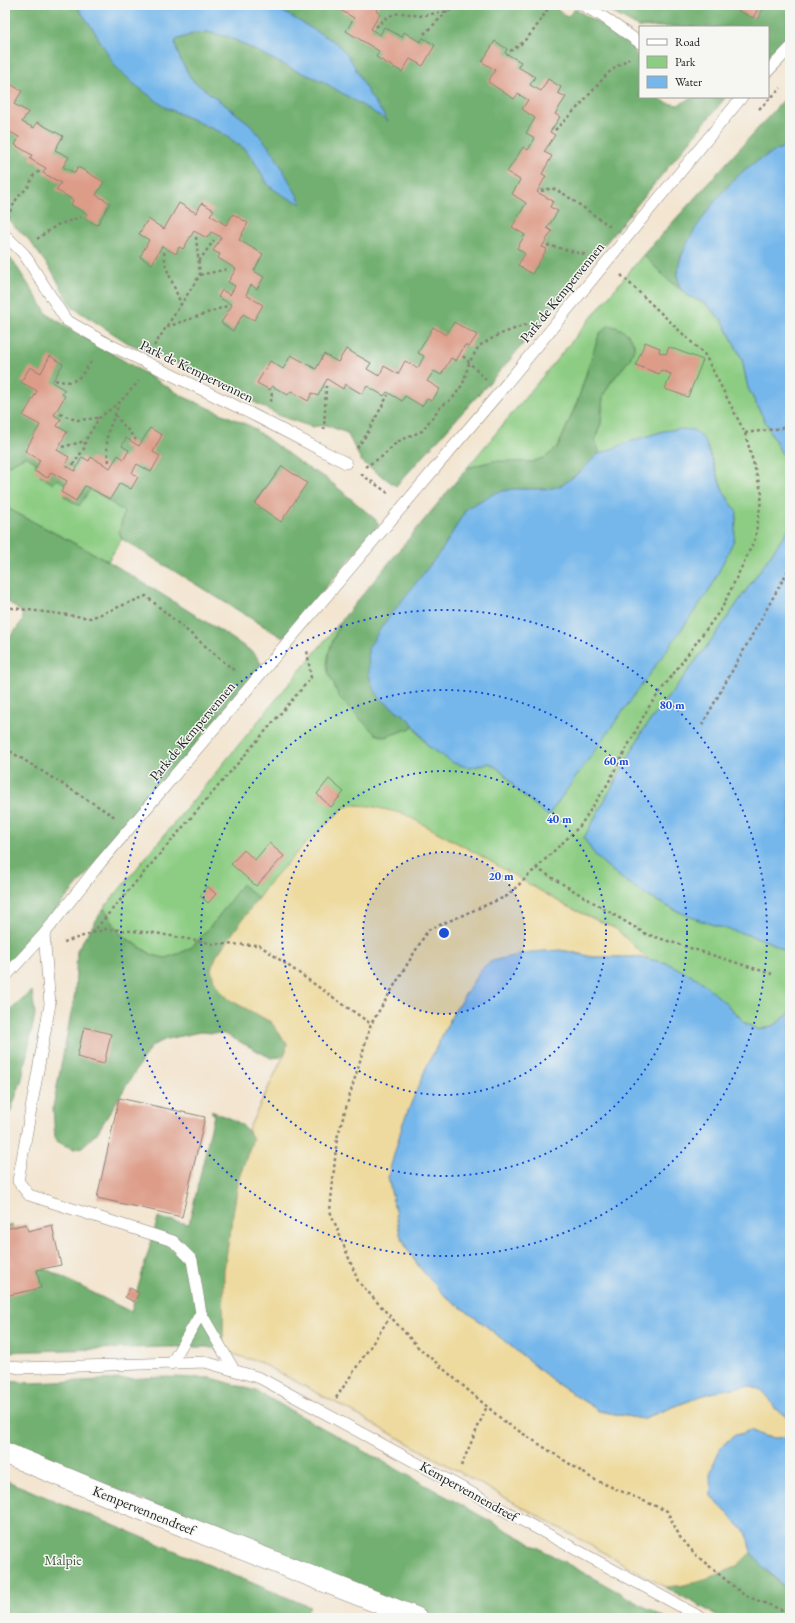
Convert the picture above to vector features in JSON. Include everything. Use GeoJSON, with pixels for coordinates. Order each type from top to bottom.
{"type":"FeatureCollection","features":[{"type":"Feature","properties":{"kind":"street","name":"Kempervennendreef"},"geometry":{"type":"LineString","coordinates":[[5,1453],[143,1510],[417,1618]]}},
{"type":"Feature","properties":{"kind":"lane"},"geometry":{"type":"LineString","coordinates":[[582,5],[602,16],[639,42]]}},
{"type":"Feature","properties":{"kind":"lane"},"geometry":{"type":"LineString","coordinates":[[769,70],[790,48]]}},
{"type":"Feature","properties":{"kind":"lane","name":"Park de Kempervennen"},"geometry":{"type":"LineString","coordinates":[[5,977],[44,934],[131,826],[498,394],[741,98]]}},
{"type":"Feature","properties":{"kind":"lane","name":"Park de Kempervennen"},"geometry":{"type":"LineString","coordinates":[[5,235],[20,251],[66,320],[104,342],[242,409],[346,464]]}},
{"type":"Feature","properties":{"kind":"lane"},"geometry":{"type":"LineString","coordinates":[[44,934],[50,1004],[18,1181],[29,1195],[173,1241],[192,1260],[201,1313],[234,1370]]}},
{"type":"Feature","properties":{"kind":"lane"},"geometry":{"type":"LineString","coordinates":[[171,1364],[201,1313]]}},
{"type":"Feature","properties":{"kind":"lane","name":"Kempervennendreef"},"geometry":{"type":"LineString","coordinates":[[5,1365],[20,1368],[205,1362],[260,1378],[702,1618]]}},
{"type":"Feature","properties":{"kind":"path"},"geometry":{"type":"LineString","coordinates":[[424,34],[456,5]]}},
{"type":"Feature","properties":{"kind":"path"},"geometry":{"type":"LineString","coordinates":[[510,51],[520,46],[528,38],[550,5]]}},
{"type":"Feature","properties":{"kind":"path"},"geometry":{"type":"LineString","coordinates":[[376,27],[386,18],[394,14],[406,13],[419,16],[449,11]]}},
{"type":"Feature","properties":{"kind":"path"},"geometry":{"type":"LineString","coordinates":[[555,130],[581,104],[608,73],[635,53]]}},
{"type":"Feature","properties":{"kind":"path"},"geometry":{"type":"LineString","coordinates":[[757,110],[785,84]]}},
{"type":"Feature","properties":{"kind":"path"},"geometry":{"type":"LineString","coordinates":[[5,220],[17,198],[28,187],[34,175],[41,170]]}},
{"type":"Feature","properties":{"kind":"path"},"geometry":{"type":"LineString","coordinates":[[541,191],[552,188],[564,194],[627,238]]}},
{"type":"Feature","properties":{"kind":"path"},"geometry":{"type":"LineString","coordinates":[[20,251],[57,225],[81,217]]}},
{"type":"Feature","properties":{"kind":"path"},"geometry":{"type":"LineString","coordinates":[[109,462],[107,434],[121,401],[149,364],[166,327],[200,275],[196,237]]}},
{"type":"Feature","properties":{"kind":"path"},"geometry":{"type":"LineString","coordinates":[[199,261],[214,240]]}},
{"type":"Feature","properties":{"kind":"path"},"geometry":{"type":"LineString","coordinates":[[547,245],[576,251],[607,260],[705,355],[745,433],[762,494],[755,539],[722,608],[648,708],[608,785],[580,826],[506,896],[428,930],[371,1024],[337,1138],[330,1211],[358,1281],[418,1347],[505,1422],[593,1479],[667,1511],[680,1537],[697,1556],[744,1595],[790,1613]]}},
{"type":"Feature","properties":{"kind":"path"},"geometry":{"type":"LineString","coordinates":[[164,252],[166,267],[181,304]]}},
{"type":"Feature","properties":{"kind":"path"},"geometry":{"type":"LineString","coordinates":[[616,281],[625,268]]}},
{"type":"Feature","properties":{"kind":"path"},"geometry":{"type":"LineString","coordinates":[[200,275],[228,269]]}},
{"type":"Feature","properties":{"kind":"path"},"geometry":{"type":"LineString","coordinates":[[166,327],[227,306]]}},
{"type":"Feature","properties":{"kind":"path"},"geometry":{"type":"LineString","coordinates":[[357,471],[383,456],[397,442],[422,431],[442,406],[452,398],[463,384],[469,363],[479,346],[498,335],[524,327],[547,316],[561,317]]}},
{"type":"Feature","properties":{"kind":"path"},"geometry":{"type":"LineString","coordinates":[[55,380],[73,382],[79,379],[104,342]]}},
{"type":"Feature","properties":{"kind":"path"},"geometry":{"type":"LineString","coordinates":[[463,356],[498,394]]}},
{"type":"Feature","properties":{"kind":"path"},"geometry":{"type":"LineString","coordinates":[[322,451],[326,386]]}},
{"type":"Feature","properties":{"kind":"path"},"geometry":{"type":"LineString","coordinates":[[388,395],[367,434],[346,464],[404,505]]}},
{"type":"Feature","properties":{"kind":"path"},"geometry":{"type":"LineString","coordinates":[[73,465],[85,446],[85,441],[99,418],[121,401]]}},
{"type":"Feature","properties":{"kind":"path"},"geometry":{"type":"LineString","coordinates":[[60,414],[76,420],[99,418]]}},
{"type":"Feature","properties":{"kind":"path"},"geometry":{"type":"LineString","coordinates":[[115,415],[136,440]]}},
{"type":"Feature","properties":{"kind":"path"},"geometry":{"type":"LineString","coordinates":[[745,433],[790,427]]}},
{"type":"Feature","properties":{"kind":"path"},"geometry":{"type":"LineString","coordinates":[[62,447],[85,441]]}},
{"type":"Feature","properties":{"kind":"path"},"geometry":{"type":"LineString","coordinates":[[702,725],[790,567]]}},
{"type":"Feature","properties":{"kind":"path"},"geometry":{"type":"LineString","coordinates":[[5,607],[91,618],[146,596],[250,685]]}},
{"type":"Feature","properties":{"kind":"path"},"geometry":{"type":"LineString","coordinates":[[92,933],[311,678],[306,646]]}},
{"type":"Feature","properties":{"kind":"path"},"geometry":{"type":"LineString","coordinates":[[5,748],[131,826]]}},
{"type":"Feature","properties":{"kind":"path"},"geometry":{"type":"LineString","coordinates":[[536,868],[646,934],[772,974]]}},
{"type":"Feature","properties":{"kind":"path"},"geometry":{"type":"LineString","coordinates":[[44,934],[62,942],[106,929],[156,933],[214,944],[259,945],[371,1024]]}},
{"type":"Feature","properties":{"kind":"path"},"geometry":{"type":"LineString","coordinates":[[326,1414],[390,1317]]}},
{"type":"Feature","properties":{"kind":"path"},"geometry":{"type":"LineString","coordinates":[[453,1483],[487,1406]]}},
{"type":"Feature","properties":{"kind":"green space"},"geometry":{"type":"Polygon","coordinates":[[[5,5],[76,5],[93,29],[165,107],[222,133],[244,149],[254,161],[269,186],[301,203],[288,180],[250,124],[192,80],[180,59],[175,44],[176,40],[195,33],[208,32],[229,37],[288,67],[322,81],[387,120],[369,94],[298,21],[282,11],[277,5],[551,5],[567,17],[575,9],[630,42],[639,60],[639,98],[659,98],[667,103],[678,105],[692,98],[725,98],[508,362],[396,486],[362,462],[347,433],[326,425],[312,427],[280,416],[202,374],[128,343],[72,307],[53,273],[29,240],[5,217],[5,5]]]}},
{"type":"Feature","properties":{"kind":"green space"},"geometry":{"type":"Polygon","coordinates":[[[599,5],[728,5],[754,18],[761,5],[790,5],[790,41],[769,59],[769,26],[639,26],[639,27],[599,5]]]}},
{"type":"Feature","properties":{"kind":"green space"},"geometry":{"type":"Polygon","coordinates":[[[790,93],[790,144],[771,153],[707,211],[681,256],[677,273],[680,288],[669,281],[643,255],[790,93]]]}},
{"type":"Feature","properties":{"kind":"green space"},"geometry":{"type":"Polygon","coordinates":[[[5,255],[13,261],[48,315],[184,397],[250,426],[306,467],[326,478],[375,519],[379,525],[283,638],[122,539],[119,532],[124,512],[91,488],[79,506],[64,496],[70,487],[57,479],[53,484],[40,475],[44,468],[26,456],[7,466],[5,465],[5,255]]]}},
{"type":"Feature","properties":{"kind":"green space"},"geometry":{"type":"Polygon","coordinates":[[[643,255],[669,281],[689,296],[706,304],[724,323],[742,359],[748,388],[782,454],[790,465],[790,527],[716,634],[644,729],[584,838],[598,858],[610,869],[637,889],[665,905],[696,919],[773,944],[790,955],[790,1013],[775,1025],[759,1030],[747,1024],[721,999],[667,963],[648,959],[616,929],[566,906],[481,856],[404,814],[370,806],[354,805],[345,807],[308,841],[269,883],[258,898],[242,885],[216,920],[192,947],[178,954],[165,958],[153,955],[120,934],[104,908],[340,622],[329,651],[385,737],[414,727],[428,746],[454,763],[470,768],[490,763],[504,773],[516,789],[725,495],[705,441],[664,431],[629,442],[600,454],[595,439],[601,423],[603,396],[611,382],[630,359],[635,346],[627,333],[590,361],[578,400],[558,447],[546,457],[532,462],[493,461],[467,468],[643,255]]]}},
{"type":"Feature","properties":{"kind":"green space"},"geometry":{"type":"Polygon","coordinates":[[[609,325],[625,332],[635,346],[630,359],[611,382],[603,396],[601,423],[595,439],[600,454],[561,486],[548,489],[512,489],[467,508],[442,550],[382,700],[410,720],[414,727],[385,737],[375,734],[340,699],[328,672],[327,664],[329,651],[340,622],[467,468],[493,461],[532,462],[546,457],[558,447],[578,400],[599,334],[609,325]]]}},
{"type":"Feature","properties":{"kind":"green space"},"geometry":{"type":"Polygon","coordinates":[[[26,456],[45,469],[40,475],[65,483],[69,487],[79,506],[90,488],[124,512],[119,532],[122,539],[108,561],[5,507],[5,465],[7,466],[26,456]]]}},
{"type":"Feature","properties":{"kind":"green space"},"geometry":{"type":"Polygon","coordinates":[[[5,507],[108,561],[254,653],[262,665],[111,846],[23,948],[5,966],[5,643],[23,620],[22,613],[5,599],[5,507]]]}},
{"type":"Feature","properties":{"kind":"green space"},"geometry":{"type":"Polygon","coordinates":[[[242,884],[258,898],[217,955],[230,1000],[271,1022],[287,1044],[286,1051],[281,1057],[271,1058],[225,1034],[200,1032],[167,1039],[151,1046],[97,1133],[82,1147],[74,1149],[55,1140],[53,1107],[75,993],[77,950],[104,908],[120,934],[152,955],[165,958],[178,954],[192,947],[216,920],[242,884]]]}},
{"type":"Feature","properties":{"kind":"green space"},"geometry":{"type":"Polygon","coordinates":[[[32,991],[35,1014],[22,1079],[10,1113],[5,1118],[5,1015],[32,991]]]}},
{"type":"Feature","properties":{"kind":"green space"},"geometry":{"type":"Polygon","coordinates":[[[211,1111],[241,1124],[253,1139],[239,1178],[224,1270],[223,1351],[208,1347],[163,1347],[5,1352],[5,1227],[12,1225],[14,1232],[27,1228],[38,1265],[131,1312],[158,1218],[189,1224],[214,1115],[211,1111]]]}},
{"type":"Feature","properties":{"kind":"green space"},"geometry":{"type":"Polygon","coordinates":[[[166,1377],[212,1378],[256,1391],[665,1618],[431,1618],[5,1444],[5,1381],[33,1383],[166,1377]]]}},
{"type":"Feature","properties":{"kind":"green space","name":"Malpie"},"geometry":{"type":"Polygon","coordinates":[[[5,1480],[310,1607],[301,1618],[5,1618],[5,1480]]]}},
{"type":"Feature","properties":{"kind":"green space"},"geometry":{"type":"Polygon","coordinates":[[[752,1551],[774,1578],[790,1590],[790,1618],[722,1618],[665,1587],[684,1585],[711,1577],[736,1567],[752,1551]]]}},
{"type":"Feature","properties":{"kind":"sand"},"geometry":{"type":"Polygon","coordinates":[[[354,805],[370,806],[404,814],[481,856],[566,906],[616,929],[648,959],[636,957],[593,957],[567,951],[552,951],[525,953],[492,961],[481,969],[453,1014],[425,1070],[388,1176],[400,1234],[407,1249],[420,1268],[443,1294],[485,1325],[556,1383],[599,1411],[642,1419],[704,1395],[726,1389],[747,1386],[759,1389],[770,1398],[775,1409],[787,1416],[790,1427],[787,1436],[782,1438],[773,1438],[750,1430],[727,1441],[718,1454],[715,1462],[711,1496],[747,1534],[750,1549],[752,1551],[736,1567],[711,1577],[684,1585],[665,1587],[338,1404],[259,1362],[223,1351],[224,1270],[239,1178],[253,1139],[248,1130],[286,1051],[287,1044],[271,1022],[230,1000],[219,989],[214,980],[211,969],[217,955],[269,883],[308,841],[345,807],[354,805]]]}},
{"type":"Feature","properties":{"kind":"water"},"geometry":{"type":"Polygon","coordinates":[[[76,5],[277,5],[282,11],[338,44],[351,60],[369,94],[388,121],[322,81],[288,67],[229,37],[208,32],[195,33],[176,40],[175,44],[180,59],[192,80],[250,124],[273,152],[302,204],[284,196],[269,186],[245,149],[222,133],[165,107],[134,84],[115,66],[93,29],[76,5]]]}},
{"type":"Feature","properties":{"kind":"water"},"geometry":{"type":"Polygon","coordinates":[[[790,144],[790,465],[782,454],[748,388],[742,359],[724,323],[706,304],[689,296],[680,288],[678,277],[680,261],[692,234],[722,193],[751,165],[790,144]]]}},
{"type":"Feature","properties":{"kind":"water"},"geometry":{"type":"Polygon","coordinates":[[[679,429],[693,430],[705,441],[723,491],[737,512],[734,540],[711,588],[548,816],[516,789],[504,773],[490,763],[470,768],[453,763],[428,746],[410,720],[382,700],[374,690],[369,675],[368,649],[382,626],[442,550],[467,508],[495,493],[512,489],[548,489],[561,486],[581,471],[597,455],[629,442],[664,431],[679,429]]]}},
{"type":"Feature","properties":{"kind":"water"},"geometry":{"type":"Polygon","coordinates":[[[790,527],[790,955],[773,944],[763,940],[696,919],[665,905],[637,889],[610,869],[596,856],[584,838],[644,729],[716,634],[790,527]]]}},
{"type":"Feature","properties":{"kind":"water"},"geometry":{"type":"Polygon","coordinates":[[[560,950],[593,957],[636,957],[667,963],[698,979],[746,1024],[759,1030],[775,1025],[790,1013],[790,1427],[787,1416],[775,1409],[769,1398],[759,1389],[747,1386],[726,1389],[704,1395],[642,1419],[599,1411],[556,1383],[485,1325],[443,1294],[420,1268],[407,1249],[400,1234],[388,1176],[403,1123],[425,1070],[453,1014],[481,969],[492,961],[531,952],[560,950]]]}},
{"type":"Feature","properties":{"kind":"water"},"geometry":{"type":"Polygon","coordinates":[[[790,1428],[790,1590],[761,1565],[750,1549],[747,1534],[711,1496],[710,1475],[721,1447],[735,1435],[742,1434],[750,1430],[764,1436],[778,1438],[787,1435],[790,1428]]]}},
{"type":"Feature","properties":{"kind":"building"},"geometry":{"type":"Polygon","coordinates":[[[343,5],[379,5],[376,11],[380,14],[371,29],[380,35],[384,27],[402,37],[404,32],[420,42],[423,38],[435,45],[423,66],[410,59],[402,72],[376,57],[379,51],[346,31],[354,18],[340,10],[343,5]]]}},
{"type":"Feature","properties":{"kind":"building"},"geometry":{"type":"Polygon","coordinates":[[[727,5],[760,5],[753,18],[727,5]]]}},
{"type":"Feature","properties":{"kind":"building"},"geometry":{"type":"Polygon","coordinates":[[[495,41],[507,49],[505,53],[521,62],[518,67],[535,77],[530,85],[541,91],[548,79],[561,87],[558,93],[566,97],[555,114],[560,117],[550,132],[555,135],[544,152],[552,156],[542,174],[546,176],[537,192],[553,201],[550,207],[558,211],[547,228],[552,231],[542,247],[547,249],[532,274],[518,265],[525,254],[517,248],[525,235],[512,227],[526,203],[512,194],[520,180],[507,172],[523,147],[528,150],[535,138],[526,133],[535,118],[522,109],[528,100],[518,94],[514,99],[488,82],[495,70],[482,62],[495,41]]]}},
{"type":"Feature","properties":{"kind":"building"},"geometry":{"type":"Polygon","coordinates":[[[5,81],[22,91],[14,104],[28,112],[22,122],[34,128],[37,122],[63,136],[55,150],[69,157],[63,167],[75,173],[78,167],[104,182],[96,195],[110,203],[97,225],[84,218],[87,214],[71,205],[73,200],[56,190],[61,183],[43,173],[46,168],[30,159],[32,155],[15,145],[19,137],[5,129],[5,81]]]}},
{"type":"Feature","properties":{"kind":"building"},"geometry":{"type":"Polygon","coordinates":[[[179,203],[196,213],[202,203],[214,210],[210,215],[226,225],[233,214],[248,223],[239,240],[263,254],[254,271],[264,277],[257,289],[251,285],[246,295],[263,305],[254,320],[243,314],[233,331],[221,323],[232,305],[218,297],[222,290],[230,295],[235,286],[228,282],[236,269],[218,258],[220,254],[213,251],[221,237],[211,232],[207,238],[194,231],[183,249],[179,247],[176,254],[162,246],[152,264],[140,257],[149,240],[139,234],[148,219],[164,229],[179,203]]]}},
{"type":"Feature","properties":{"kind":"building"},"geometry":{"type":"Polygon","coordinates":[[[454,322],[477,335],[469,347],[465,345],[456,361],[451,358],[441,375],[434,371],[427,381],[440,389],[432,401],[427,399],[422,406],[405,396],[402,401],[387,392],[384,396],[367,386],[362,394],[345,384],[343,389],[327,379],[318,396],[312,393],[308,401],[291,391],[288,395],[272,386],[270,390],[257,383],[270,361],[283,369],[291,355],[316,369],[324,354],[338,362],[346,349],[371,363],[367,369],[379,376],[384,366],[398,374],[405,361],[418,368],[424,356],[418,353],[433,327],[446,335],[454,322]]]}},
{"type":"Feature","properties":{"kind":"building"},"geometry":{"type":"Polygon","coordinates":[[[645,342],[660,348],[659,352],[666,354],[669,347],[703,360],[688,397],[665,389],[671,374],[661,370],[659,374],[636,365],[645,342]]]}},
{"type":"Feature","properties":{"kind":"building"},"geometry":{"type":"Polygon","coordinates":[[[50,356],[63,364],[52,382],[65,390],[62,394],[65,396],[54,415],[61,419],[57,426],[67,432],[57,450],[69,457],[65,465],[75,471],[82,457],[89,461],[91,457],[110,468],[118,455],[124,459],[129,450],[122,446],[126,438],[139,446],[150,428],[162,435],[153,452],[160,456],[151,472],[137,464],[132,473],[138,477],[131,489],[120,483],[110,499],[85,486],[76,501],[61,492],[67,481],[51,472],[48,478],[34,471],[40,460],[25,451],[40,425],[23,416],[37,391],[21,382],[30,367],[41,373],[50,356]]]}},
{"type":"Feature","properties":{"kind":"building"},"geometry":{"type":"Polygon","coordinates":[[[282,466],[307,483],[281,522],[255,504],[282,466]]]}},
{"type":"Feature","properties":{"kind":"building"},"geometry":{"type":"Polygon","coordinates":[[[329,779],[344,792],[331,807],[317,794],[329,779]]]}},
{"type":"Feature","properties":{"kind":"building"},"geometry":{"type":"Polygon","coordinates":[[[269,843],[284,856],[256,886],[231,864],[244,850],[255,860],[269,843]]]}},
{"type":"Feature","properties":{"kind":"building"},"geometry":{"type":"Polygon","coordinates":[[[207,886],[216,894],[208,903],[200,896],[207,886]]]}},
{"type":"Feature","properties":{"kind":"building"},"geometry":{"type":"Polygon","coordinates":[[[84,1027],[111,1034],[104,1064],[77,1057],[84,1027]]]}},
{"type":"Feature","properties":{"kind":"building"},"geometry":{"type":"Polygon","coordinates":[[[119,1098],[205,1117],[182,1217],[97,1198],[119,1098]]]}},
{"type":"Feature","properties":{"kind":"building"},"geometry":{"type":"Polygon","coordinates":[[[26,1224],[28,1231],[52,1225],[61,1265],[37,1270],[41,1288],[5,1296],[5,1229],[26,1224]]]}},
{"type":"Feature","properties":{"kind":"building"},"geometry":{"type":"Polygon","coordinates":[[[130,1288],[139,1293],[134,1302],[125,1297],[130,1288]]]}}]}
